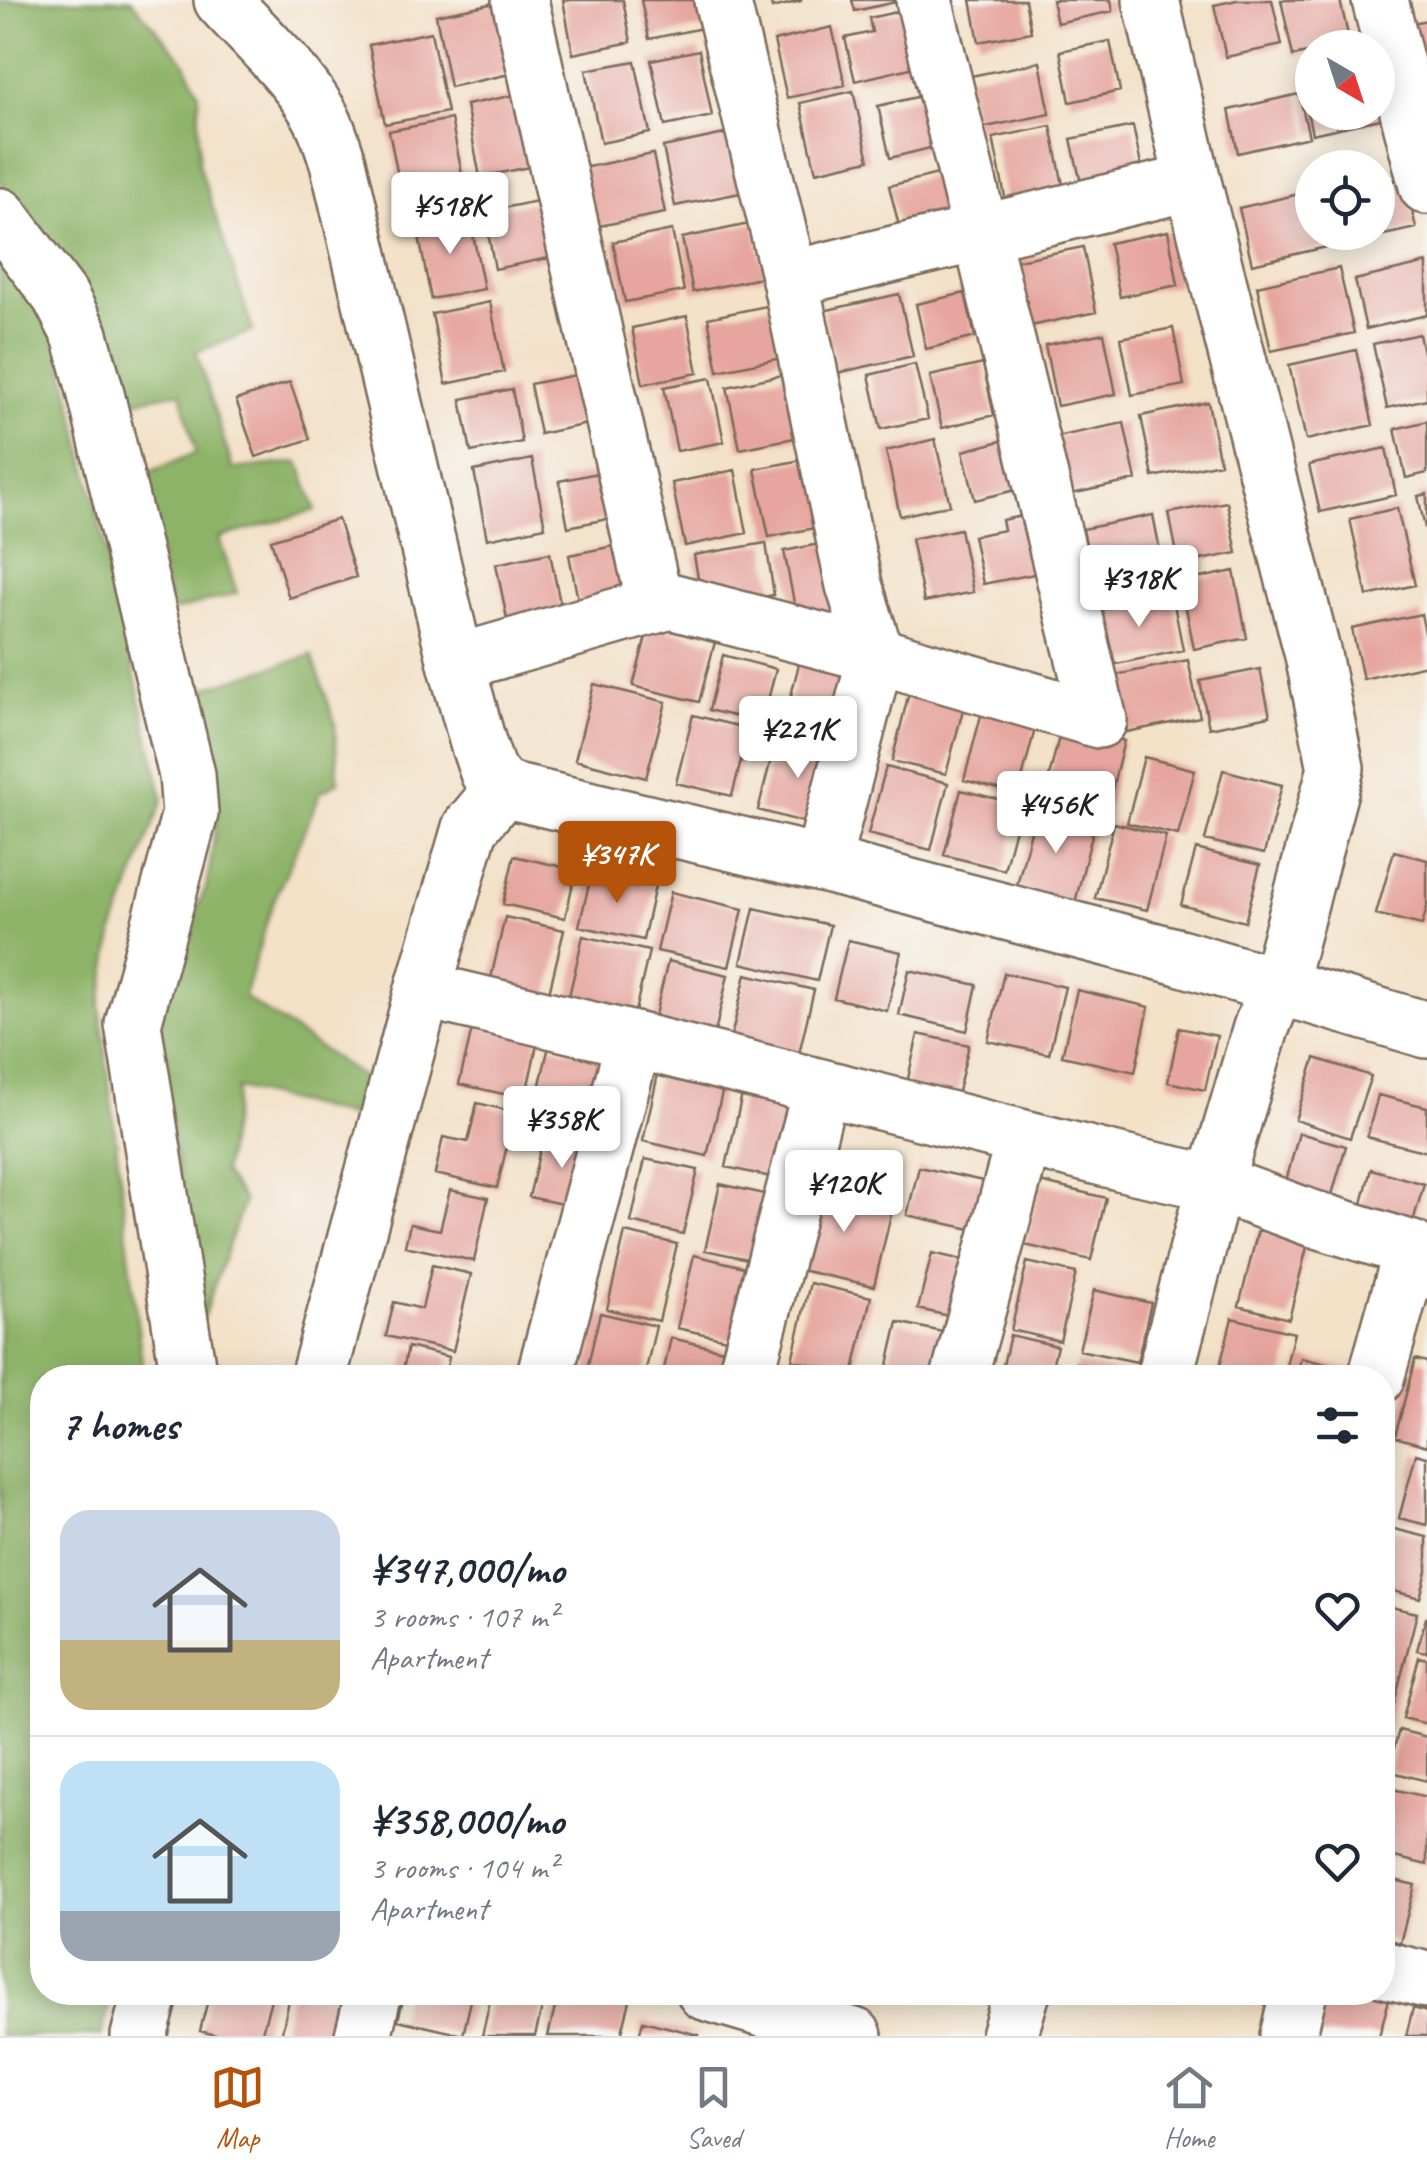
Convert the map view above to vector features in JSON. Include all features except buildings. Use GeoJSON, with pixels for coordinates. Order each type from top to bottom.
{"type":"FeatureCollection","features":[{"type":"Feature","properties":{"kind":"street"},"geometry":{"type":"LineString","coordinates":[[222,0],[300,86],[328,131],[456,663],[488,772],[502,789],[822,864],[1278,985],[1427,1030]]}},
{"type":"Feature","properties":{"kind":"street"},"geometry":{"type":"LineString","coordinates":[[520,0],[655,604]]}},
{"type":"Feature","properties":{"kind":"street"},"geometry":{"type":"LineString","coordinates":[[722,0],[790,280],[854,585],[876,655],[822,864]]}},
{"type":"Feature","properties":{"kind":"street"},"geometry":{"type":"LineString","coordinates":[[456,663],[670,601],[876,655],[1099,720],[924,0]]}},
{"type":"Feature","properties":{"kind":"street"},"geometry":{"type":"LineString","coordinates":[[1151,0],[1193,182],[1314,655],[1336,768],[1278,985],[1261,1028],[1215,1183],[1167,1365]]}},
{"type":"Feature","properties":{"kind":"street"},"geometry":{"type":"LineString","coordinates":[[1380,0],[1427,186]]}},
{"type":"Feature","properties":{"kind":"street"},"geometry":{"type":"LineString","coordinates":[[790,280],[1193,182]]}},
{"type":"Feature","properties":{"kind":"street"},"geometry":{"type":"LineString","coordinates":[[0,216],[60,296],[80,335],[187,775],[190,813],[134,1024],[188,1365]]}},
{"type":"Feature","properties":{"kind":"street"},"geometry":{"type":"LineString","coordinates":[[322,1365],[470,828],[502,789]]}},
{"type":"Feature","properties":{"kind":"street"},"geometry":{"type":"LineString","coordinates":[[423,990],[1215,1183],[1308,1216],[1419,1260],[1381,1365]]}},
{"type":"Feature","properties":{"kind":"street"},"geometry":{"type":"LineString","coordinates":[[547,1365],[634,1040]]}},
{"type":"Feature","properties":{"kind":"street"},"geometry":{"type":"LineString","coordinates":[[749,1365],[822,1088]]}},
{"type":"Feature","properties":{"kind":"street"},"geometry":{"type":"LineString","coordinates":[[963,1365],[1024,1139]]}},
{"type":"Feature","properties":{"kind":"street"},"geometry":{"type":"LineString","coordinates":[[1395,1972],[1427,1980]]}},
{"type":"Feature","properties":{"kind":"street"},"geometry":{"type":"LineString","coordinates":[[139,2036],[147,2005]]}},
{"type":"Feature","properties":{"kind":"street"},"geometry":{"type":"LineString","coordinates":[[362,2036],[370,2005]]}},
{"type":"Feature","properties":{"kind":"street"},"geometry":{"type":"LineString","coordinates":[[749,2005],[854,2036]]}},
{"type":"Feature","properties":{"kind":"street"},"geometry":{"type":"LineString","coordinates":[[1009,2036],[1018,2005]]}},
{"type":"Feature","properties":{"kind":"street"},"geometry":{"type":"LineString","coordinates":[[1288,2036],[1296,2005]]}},
{"type":"Feature","properties":{"kind":"green space"},"geometry":{"type":"Polygon","coordinates":[[[0,0],[131,0],[185,63],[199,93],[199,165],[253,331],[196,352],[233,469],[299,462],[316,510],[219,538],[237,593],[171,612],[142,475],[196,453],[181,392],[116,404],[68,279],[0,181],[0,0]]]}},
{"type":"Feature","properties":{"kind":"green space"},"geometry":{"type":"Polygon","coordinates":[[[0,257],[57,337],[163,799],[114,930],[100,1006],[142,1365],[30,1365],[30,2005],[109,2005],[101,2036],[0,2036],[0,257]]]}},
{"type":"Feature","properties":{"kind":"green space"},"geometry":{"type":"Polygon","coordinates":[[[312,655],[335,723],[338,782],[321,792],[272,905],[244,997],[367,1080],[350,1116],[237,1088],[223,1173],[244,1201],[201,1323],[158,1040],[159,996],[207,885],[218,809],[202,689],[312,655]]]}}]}
